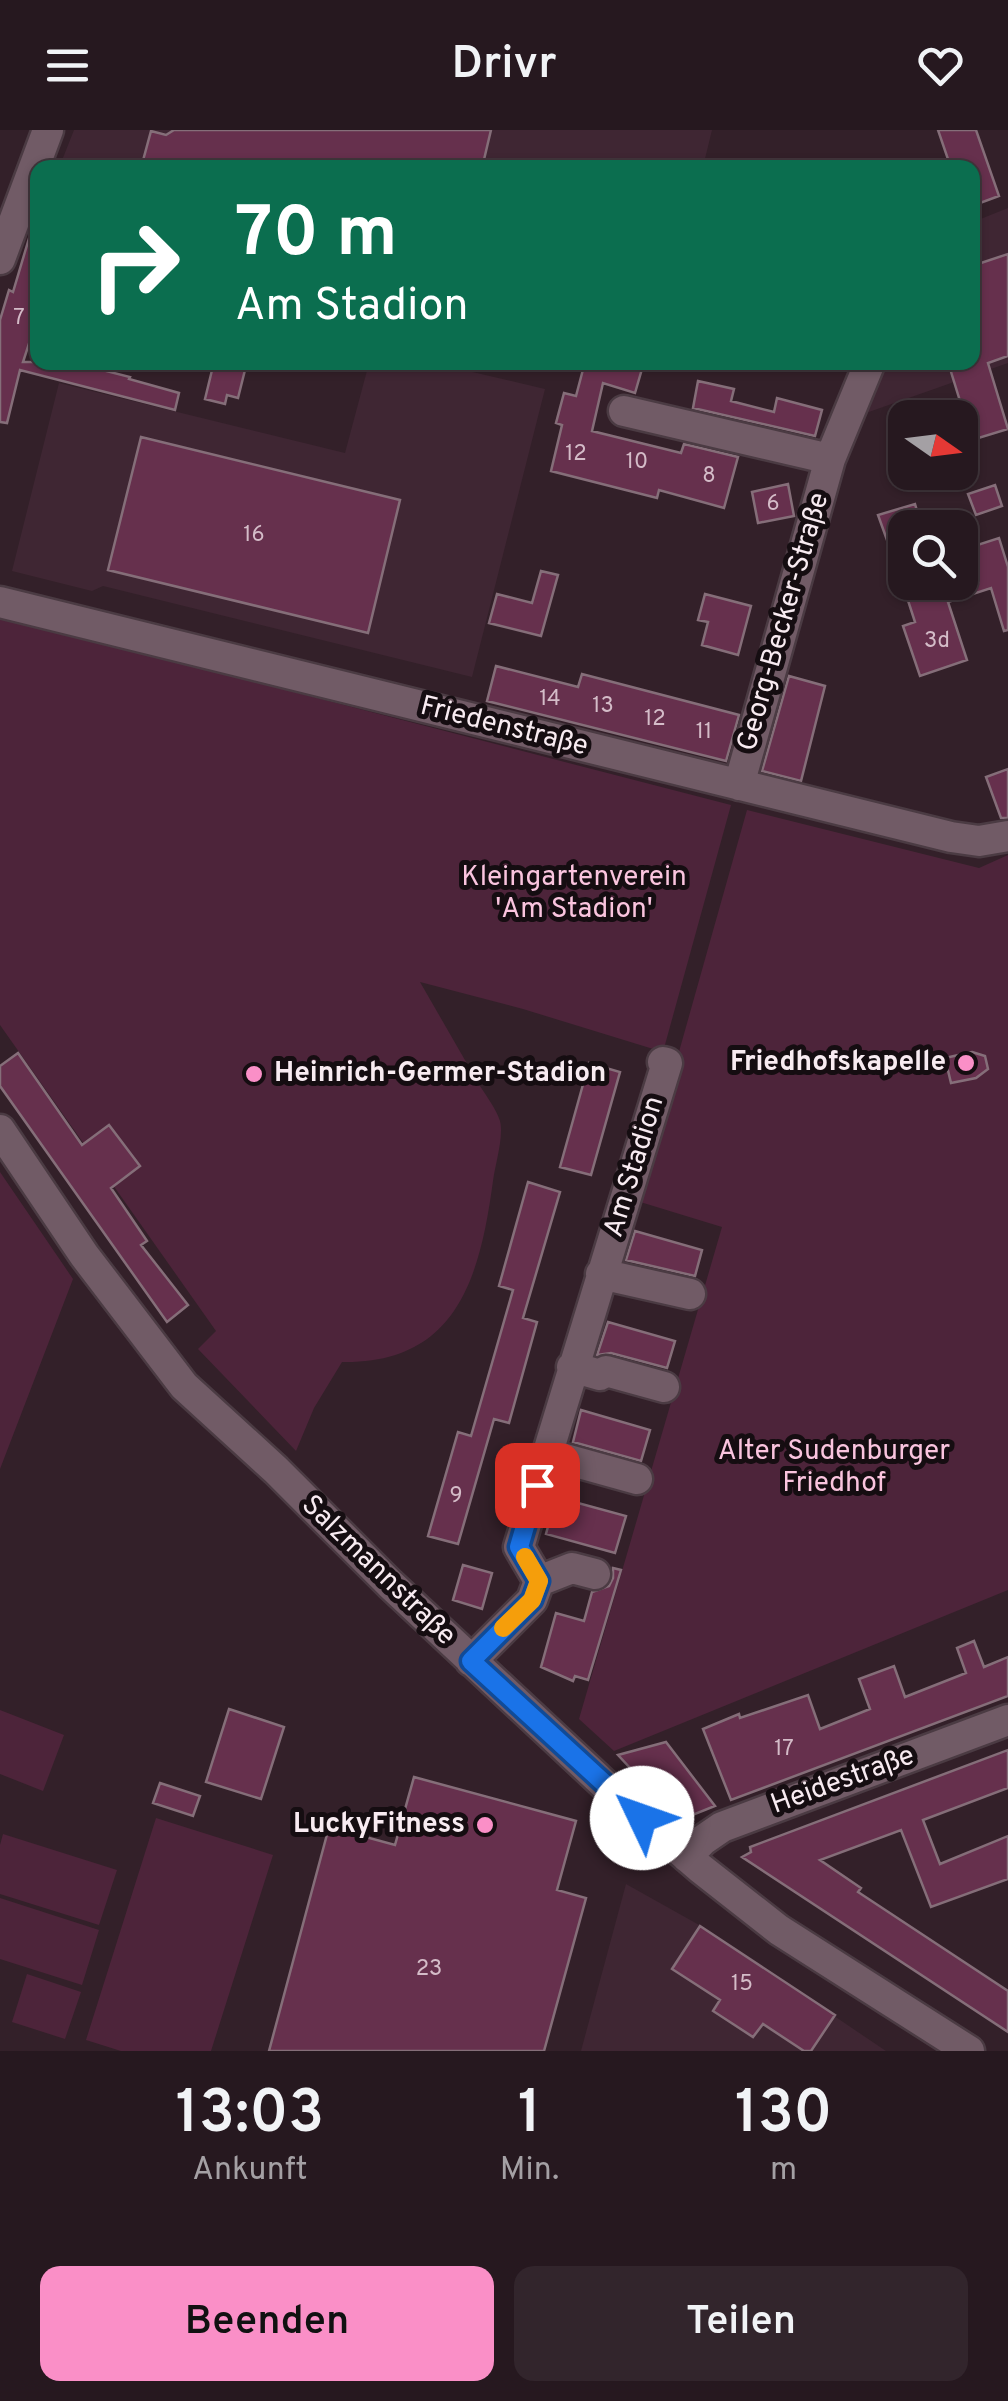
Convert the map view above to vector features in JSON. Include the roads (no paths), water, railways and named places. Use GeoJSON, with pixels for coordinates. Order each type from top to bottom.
{"type":"FeatureCollection","features":[{"type":"Feature","properties":{"kind":"street"},"geometry":{"type":"LineString","coordinates":[[37,160],[48,130]]}},
{"type":"Feature","properties":{"kind":"street"},"geometry":{"type":"LineString","coordinates":[[0,259],[30,178]]}},
{"type":"Feature","properties":{"kind":"street","name":"Georg-Becker-Straße"},"geometry":{"type":"LineString","coordinates":[[739,785],[830,459],[867,370]]}},
{"type":"Feature","properties":{"kind":"street","name":"Georg-Becker-Straße"},"geometry":{"type":"LineString","coordinates":[[624,411],[830,459]]}},
{"type":"Feature","properties":{"kind":"street","name":"Friedenstraße"},"geometry":{"type":"LineString","coordinates":[[0,602],[965,840],[1008,836]]}},
{"type":"Feature","properties":{"kind":"street","name":"Am Stadion"},"geometry":{"type":"LineString","coordinates":[[539,1581],[519,1547],[665,1063]]}},
{"type":"Feature","properties":{"kind":"street","name":"Salzmannstraße"},"geometry":{"type":"LineString","coordinates":[[0,1130],[84,1254],[184,1386],[471,1661],[687,1857],[779,1930],[968,2051]]}},
{"type":"Feature","properties":{"kind":"street","name":"Am Stadion"},"geometry":{"type":"LineString","coordinates":[[601,1274],[690,1294]]}},
{"type":"Feature","properties":{"kind":"street"},"geometry":{"type":"LineString","coordinates":[[572,1367],[600,1375],[606,1370],[664,1387]]}},
{"type":"Feature","properties":{"kind":"street"},"geometry":{"type":"LineString","coordinates":[[546,1454],[636,1479]]}},
{"type":"Feature","properties":{"kind":"street"},"geometry":{"type":"LineString","coordinates":[[471,1661],[532,1600],[539,1581],[572,1568],[595,1574]]}},
{"type":"Feature","properties":{"kind":"street","name":"Heidestraße"},"geometry":{"type":"LineString","coordinates":[[687,1857],[722,1826],[1008,1720]]}},
{"type":"Feature","properties":{"kind":"place","name":"Friedhofskapelle"},"geometry":{"type":"Point","coordinates":[966,1063]}},
{"type":"Feature","properties":{"kind":"place","name":"Heinrich-Germer-Stadion"},"geometry":{"type":"Point","coordinates":[254,1074]}},
{"type":"Feature","properties":{"kind":"place","name":"LuckyFitness"},"geometry":{"type":"Point","coordinates":[485,1825]}},
{"type":"Feature","properties":{"kind":"park label","name":"Kleingartenverein 'Am Stadion'"},"geometry":{"type":"Point","coordinates":[574,894]}},
{"type":"Feature","properties":{"kind":"park label","name":"Alter Sudenburger Friedhof"},"geometry":{"type":"Point","coordinates":[834,1468]}}]}
